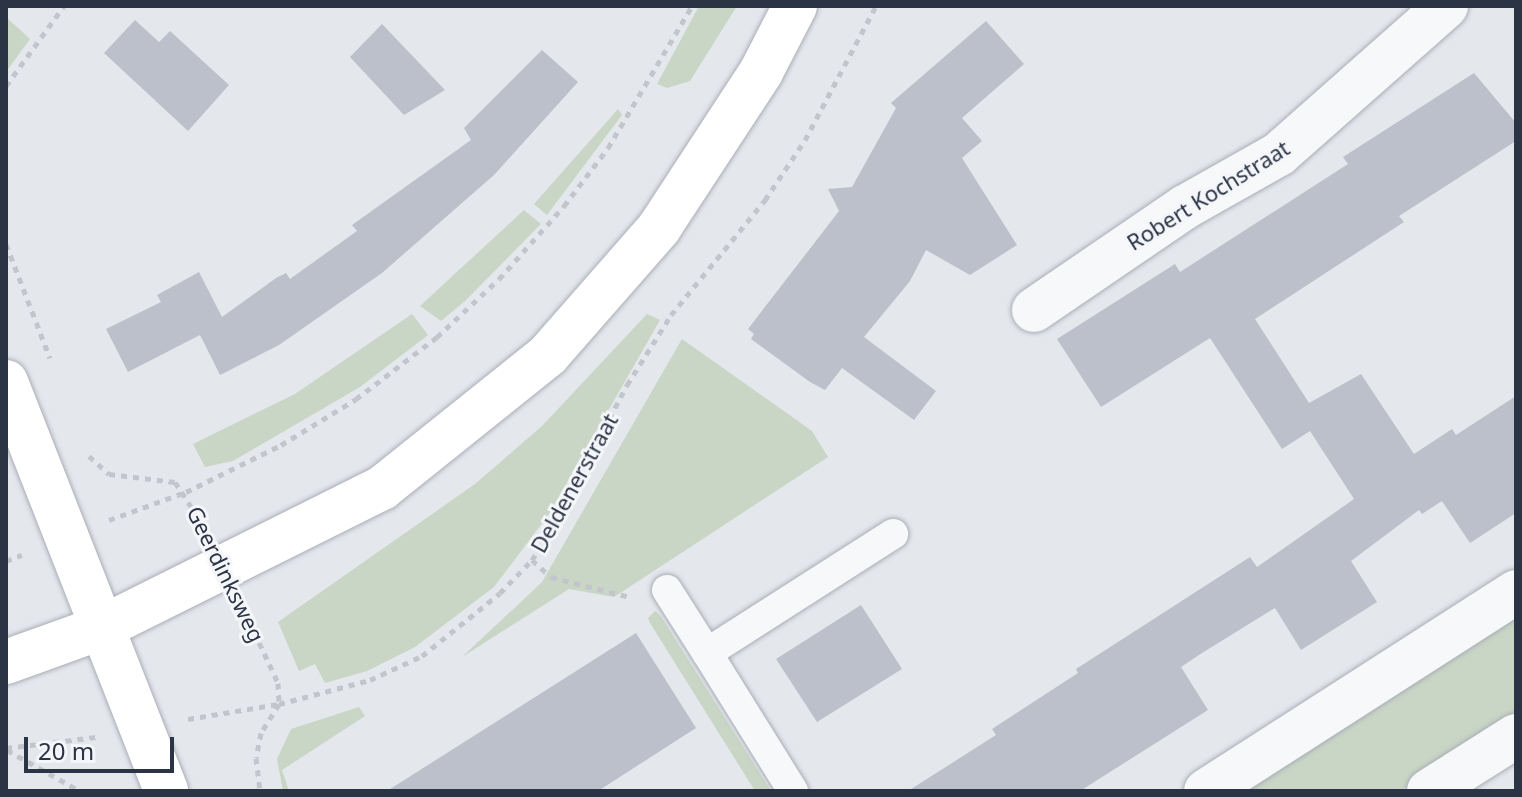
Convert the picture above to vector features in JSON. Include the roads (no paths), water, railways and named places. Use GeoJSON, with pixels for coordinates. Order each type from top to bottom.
{"type":"FeatureCollection","features":[{"type":"Feature","properties":{"kind":"main road"},"geometry":{"type":"LineString","coordinates":[[6,662],[103,627],[226,570],[382,488],[548,355],[659,228],[761,72],[795,6]]}},
{"type":"Feature","properties":{"kind":"main road"},"geometry":{"type":"LineString","coordinates":[[6,382],[166,791]]}},
{"type":"Feature","properties":{"kind":"street","name":"Robert Kochstraat"},"geometry":{"type":"LineString","coordinates":[[1034,310],[1185,207],[1279,154],[1446,6]]}},
{"type":"Feature","properties":{"kind":"street"},"geometry":{"type":"LineString","coordinates":[[1206,791],[1516,592]]}},
{"type":"Feature","properties":{"kind":"street"},"geometry":{"type":"LineString","coordinates":[[1429,791],[1516,736]]}},
{"type":"Feature","properties":{"kind":"lane"},"geometry":{"type":"LineString","coordinates":[[707,653],[893,534]]}},
{"type":"Feature","properties":{"kind":"lane"},"geometry":{"type":"LineString","coordinates":[[667,590],[793,791]]}}]}
